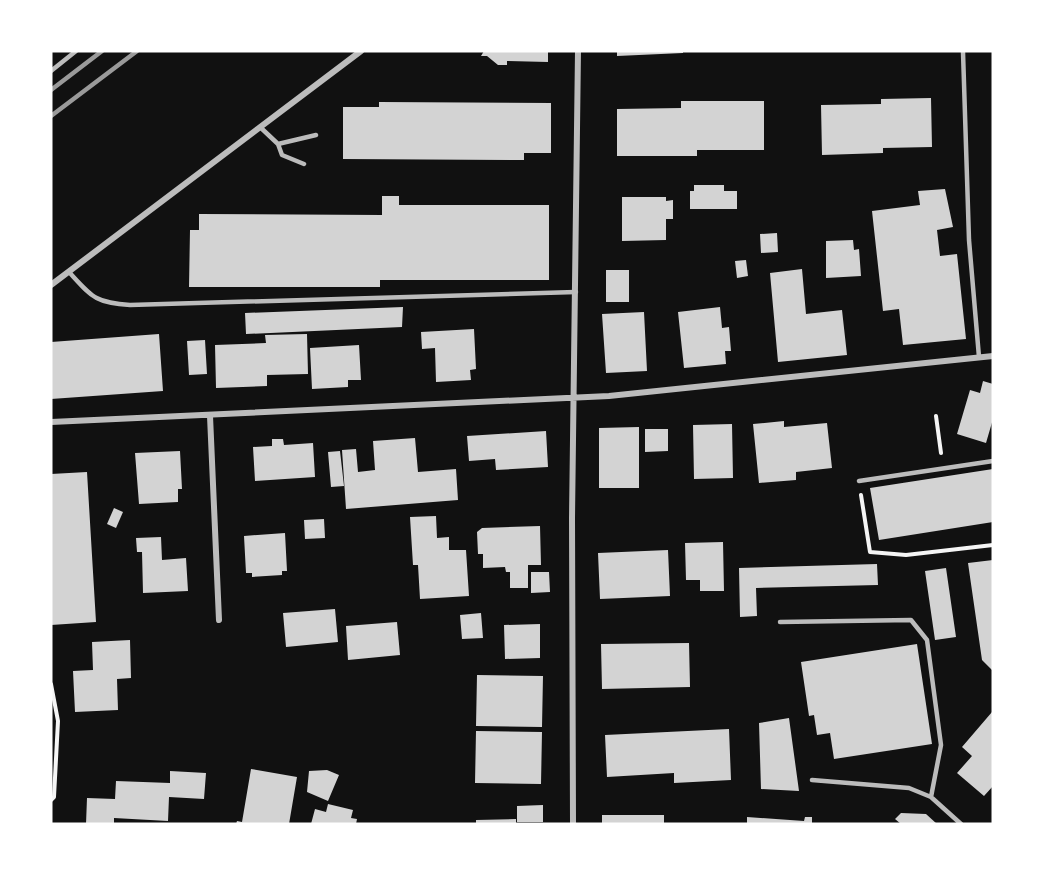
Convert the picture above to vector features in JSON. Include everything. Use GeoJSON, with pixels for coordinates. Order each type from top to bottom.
{"type":"FeatureCollection","features":[{"type":"Feature","properties":{"kind":"street"},"geometry":{"type":"LineString","coordinates":[[51,285],[361,51]]}},
{"type":"Feature","properties":{"kind":"street"},"geometry":{"type":"LineString","coordinates":[[573,824],[578,51]]}},
{"type":"Feature","properties":{"kind":"street"},"geometry":{"type":"LineString","coordinates":[[51,422],[574,397],[721,385],[993,356]]}},
{"type":"Feature","properties":{"kind":"street"},"geometry":{"type":"LineString","coordinates":[[210,416],[219,620]]}},
{"type":"Feature","properties":{"kind":"lane"},"geometry":{"type":"LineString","coordinates":[[51,71],[76,51]]}},
{"type":"Feature","properties":{"kind":"lane"},"geometry":{"type":"LineString","coordinates":[[963,52],[969,240],[979,357]]}},
{"type":"Feature","properties":{"kind":"lane"},"geometry":{"type":"LineString","coordinates":[[260,128],[278,144],[282,155],[304,164]]}},
{"type":"Feature","properties":{"kind":"lane"},"geometry":{"type":"LineString","coordinates":[[278,144],[316,135]]}},
{"type":"Feature","properties":{"kind":"lane"},"geometry":{"type":"LineString","coordinates":[[69,272],[93,298],[111,304],[130,305],[576,292]]}},
{"type":"Feature","properties":{"kind":"lane"},"geometry":{"type":"LineString","coordinates":[[859,481],[993,461]]}},
{"type":"Feature","properties":{"kind":"lane"},"geometry":{"type":"LineString","coordinates":[[780,622],[911,620],[927,640],[941,745],[931,797]]}},
{"type":"Feature","properties":{"kind":"lane"},"geometry":{"type":"LineString","coordinates":[[812,780],[909,789],[931,797],[961,824]]}},
{"type":"Feature","properties":{"kind":"path"},"geometry":{"type":"LineString","coordinates":[[936,416],[944,468]]}},
{"type":"Feature","properties":{"kind":"path"},"geometry":{"type":"LineString","coordinates":[[859,481],[870,552],[906,555],[993,545]]}},
{"type":"Feature","properties":{"kind":"path"},"geometry":{"type":"LineString","coordinates":[[51,684],[57,721],[54,797],[51,800]]}},
{"type":"Feature","properties":{"kind":"building"},"geometry":{"type":"Polygon","coordinates":[[[484,51],[548,51],[548,62],[507,61],[507,65],[498,65],[487,56],[481,56],[484,51]]]}},
{"type":"Feature","properties":{"kind":"building"},"geometry":{"type":"Polygon","coordinates":[[[617,51],[683,51],[683,53],[617,56],[617,51]]]}},
{"type":"Feature","properties":{"kind":"building"},"geometry":{"type":"Polygon","coordinates":[[[931,98],[932,147],[883,148],[883,153],[822,155],[821,105],[881,104],[881,99],[931,98]]]}},
{"type":"Feature","properties":{"kind":"building"},"geometry":{"type":"Polygon","coordinates":[[[681,101],[764,101],[764,150],[697,150],[697,156],[617,156],[617,109],[681,108],[681,101]]]}},
{"type":"Feature","properties":{"kind":"building"},"geometry":{"type":"Polygon","coordinates":[[[379,102],[551,103],[551,153],[524,153],[524,160],[343,159],[343,107],[379,107],[379,102]]]}},
{"type":"Feature","properties":{"kind":"building"},"geometry":{"type":"Polygon","coordinates":[[[694,185],[724,185],[724,191],[737,191],[737,209],[690,209],[690,191],[694,191],[694,185]]]}},
{"type":"Feature","properties":{"kind":"building"},"geometry":{"type":"Polygon","coordinates":[[[945,189],[953,227],[937,230],[940,256],[957,254],[966,339],[903,345],[899,309],[883,311],[872,211],[920,205],[918,191],[945,189]]]}},
{"type":"Feature","properties":{"kind":"building"},"geometry":{"type":"Polygon","coordinates":[[[382,196],[399,196],[399,205],[549,205],[549,280],[380,280],[380,287],[189,287],[190,230],[199,230],[199,214],[382,215],[382,196]]]}},
{"type":"Feature","properties":{"kind":"building"},"geometry":{"type":"Polygon","coordinates":[[[622,197],[666,197],[666,201],[673,200],[673,219],[666,219],[666,240],[622,241],[622,197]]]}},
{"type":"Feature","properties":{"kind":"building"},"geometry":{"type":"Polygon","coordinates":[[[777,233],[778,252],[761,253],[760,234],[777,233]]]}},
{"type":"Feature","properties":{"kind":"building"},"geometry":{"type":"Polygon","coordinates":[[[853,240],[854,250],[859,249],[861,276],[826,278],[826,241],[853,240]]]}},
{"type":"Feature","properties":{"kind":"building"},"geometry":{"type":"Polygon","coordinates":[[[746,260],[748,276],[737,278],[735,261],[746,260]]]}},
{"type":"Feature","properties":{"kind":"building"},"geometry":{"type":"Polygon","coordinates":[[[802,269],[806,314],[842,310],[847,355],[778,362],[770,273],[802,269]]]}},
{"type":"Feature","properties":{"kind":"building"},"geometry":{"type":"Polygon","coordinates":[[[606,270],[629,270],[629,302],[606,302],[606,270]]]}},
{"type":"Feature","properties":{"kind":"building"},"geometry":{"type":"Polygon","coordinates":[[[403,307],[402,327],[246,334],[245,313],[403,307]]]}},
{"type":"Feature","properties":{"kind":"building"},"geometry":{"type":"Polygon","coordinates":[[[720,307],[722,328],[729,327],[731,351],[725,351],[726,364],[684,368],[678,312],[720,307]]]}},
{"type":"Feature","properties":{"kind":"building"},"geometry":{"type":"Polygon","coordinates":[[[644,312],[647,371],[606,373],[602,314],[644,312]]]}},
{"type":"Feature","properties":{"kind":"building"},"geometry":{"type":"Polygon","coordinates":[[[474,329],[476,369],[470,370],[471,380],[436,382],[435,348],[422,349],[421,332],[474,329]]]}},
{"type":"Feature","properties":{"kind":"building"},"geometry":{"type":"Polygon","coordinates":[[[159,334],[163,391],[51,399],[51,342],[159,334]]]}},
{"type":"Feature","properties":{"kind":"building"},"geometry":{"type":"Polygon","coordinates":[[[307,334],[308,374],[267,375],[267,386],[216,388],[215,345],[266,343],[265,335],[307,334]]]}},
{"type":"Feature","properties":{"kind":"building"},"geometry":{"type":"Polygon","coordinates":[[[205,340],[207,374],[189,375],[187,341],[205,340]]]}},
{"type":"Feature","properties":{"kind":"building"},"geometry":{"type":"Polygon","coordinates":[[[359,345],[361,380],[348,380],[348,387],[312,389],[310,348],[359,345]]]}},
{"type":"Feature","properties":{"kind":"building"},"geometry":{"type":"Polygon","coordinates":[[[983,381],[993,384],[993,419],[986,443],[957,434],[970,390],[980,393],[983,381]]]}},
{"type":"Feature","properties":{"kind":"building"},"geometry":{"type":"Polygon","coordinates":[[[784,421],[784,427],[827,423],[832,468],[796,472],[796,480],[759,483],[753,424],[784,421]]]}},
{"type":"Feature","properties":{"kind":"building"},"geometry":{"type":"Polygon","coordinates":[[[732,424],[733,478],[694,479],[693,425],[732,424]]]}},
{"type":"Feature","properties":{"kind":"building"},"geometry":{"type":"Polygon","coordinates":[[[639,427],[639,488],[599,488],[599,428],[639,427]]]}},
{"type":"Feature","properties":{"kind":"building"},"geometry":{"type":"Polygon","coordinates":[[[645,429],[668,429],[668,451],[645,452],[645,429]]]}},
{"type":"Feature","properties":{"kind":"building"},"geometry":{"type":"Polygon","coordinates":[[[546,431],[548,467],[496,470],[495,459],[469,461],[467,436],[546,431]]]}},
{"type":"Feature","properties":{"kind":"building"},"geometry":{"type":"Polygon","coordinates":[[[415,438],[418,472],[456,469],[458,500],[346,509],[342,450],[356,449],[358,472],[375,470],[373,441],[415,438]]]}},
{"type":"Feature","properties":{"kind":"building"},"geometry":{"type":"Polygon","coordinates":[[[272,439],[283,439],[284,445],[313,443],[315,477],[255,481],[253,447],[272,446],[272,439]]]}},
{"type":"Feature","properties":{"kind":"building"},"geometry":{"type":"Polygon","coordinates":[[[180,451],[182,489],[178,489],[178,502],[139,504],[135,453],[180,451]]]}},
{"type":"Feature","properties":{"kind":"building"},"geometry":{"type":"Polygon","coordinates":[[[340,451],[344,486],[331,487],[328,452],[340,451]]]}},
{"type":"Feature","properties":{"kind":"building"},"geometry":{"type":"Polygon","coordinates":[[[993,469],[993,522],[879,540],[870,488],[993,469]]]}},
{"type":"Feature","properties":{"kind":"building"},"geometry":{"type":"Polygon","coordinates":[[[87,472],[96,622],[51,625],[51,474],[87,472]]]}},
{"type":"Feature","properties":{"kind":"building"},"geometry":{"type":"Polygon","coordinates":[[[114,508],[123,512],[116,528],[107,524],[114,508]]]}},
{"type":"Feature","properties":{"kind":"building"},"geometry":{"type":"Polygon","coordinates":[[[436,516],[437,538],[449,537],[449,550],[466,550],[469,596],[420,599],[418,565],[413,565],[410,517],[436,516]]]}},
{"type":"Feature","properties":{"kind":"building"},"geometry":{"type":"Polygon","coordinates":[[[324,519],[325,538],[305,539],[304,520],[324,519]]]}},
{"type":"Feature","properties":{"kind":"building"},"geometry":{"type":"Polygon","coordinates":[[[540,526],[541,565],[528,565],[528,588],[510,588],[510,572],[506,572],[505,567],[483,568],[483,554],[478,554],[477,532],[482,528],[540,526]]]}},
{"type":"Feature","properties":{"kind":"building"},"geometry":{"type":"Polygon","coordinates":[[[285,533],[287,571],[282,571],[282,575],[252,577],[252,573],[246,573],[244,536],[285,533]]]}},
{"type":"Feature","properties":{"kind":"building"},"geometry":{"type":"Polygon","coordinates":[[[161,537],[162,560],[186,558],[188,591],[143,593],[142,552],[137,552],[136,538],[161,537]]]}},
{"type":"Feature","properties":{"kind":"building"},"geometry":{"type":"Polygon","coordinates":[[[723,542],[724,591],[700,591],[700,580],[686,580],[685,543],[723,542]]]}},
{"type":"Feature","properties":{"kind":"building"},"geometry":{"type":"Polygon","coordinates":[[[668,550],[670,596],[600,599],[598,553],[668,550]]]}},
{"type":"Feature","properties":{"kind":"building"},"geometry":{"type":"Polygon","coordinates":[[[993,560],[993,671],[982,660],[968,563],[993,560]]]}},
{"type":"Feature","properties":{"kind":"building"},"geometry":{"type":"Polygon","coordinates":[[[877,564],[878,585],[756,588],[757,616],[740,617],[739,568],[877,564]]]}},
{"type":"Feature","properties":{"kind":"building"},"geometry":{"type":"Polygon","coordinates":[[[946,568],[956,637],[935,640],[925,571],[946,568]]]}},
{"type":"Feature","properties":{"kind":"building"},"geometry":{"type":"Polygon","coordinates":[[[531,572],[549,572],[550,592],[531,593],[531,572]]]}},
{"type":"Feature","properties":{"kind":"building"},"geometry":{"type":"Polygon","coordinates":[[[335,609],[338,642],[286,647],[283,613],[335,609]]]}},
{"type":"Feature","properties":{"kind":"building"},"geometry":{"type":"Polygon","coordinates":[[[481,613],[483,638],[462,639],[460,615],[481,613]]]}},
{"type":"Feature","properties":{"kind":"building"},"geometry":{"type":"Polygon","coordinates":[[[397,622],[400,655],[348,660],[346,626],[397,622]]]}},
{"type":"Feature","properties":{"kind":"building"},"geometry":{"type":"Polygon","coordinates":[[[540,624],[540,658],[505,659],[504,625],[540,624]]]}},
{"type":"Feature","properties":{"kind":"building"},"geometry":{"type":"Polygon","coordinates":[[[130,640],[131,678],[117,679],[118,710],[75,712],[73,671],[93,670],[92,642],[130,640]]]}},
{"type":"Feature","properties":{"kind":"building"},"geometry":{"type":"Polygon","coordinates":[[[689,643],[690,687],[602,689],[601,644],[689,643]]]}},
{"type":"Feature","properties":{"kind":"building"},"geometry":{"type":"Polygon","coordinates":[[[917,644],[932,744],[834,759],[830,733],[817,735],[814,715],[809,716],[801,662],[917,644]]]}},
{"type":"Feature","properties":{"kind":"building"},"geometry":{"type":"Polygon","coordinates":[[[477,675],[543,676],[542,727],[476,726],[477,675]]]}},
{"type":"Feature","properties":{"kind":"building"},"geometry":{"type":"Polygon","coordinates":[[[992,712],[993,786],[984,796],[957,773],[972,756],[962,747],[992,712]]]}},
{"type":"Feature","properties":{"kind":"building"},"geometry":{"type":"Polygon","coordinates":[[[789,718],[799,791],[761,789],[759,723],[789,718]]]}},
{"type":"Feature","properties":{"kind":"building"},"geometry":{"type":"Polygon","coordinates":[[[729,729],[731,780],[674,783],[674,773],[607,777],[605,735],[729,729]]]}},
{"type":"Feature","properties":{"kind":"building"},"geometry":{"type":"Polygon","coordinates":[[[476,731],[542,732],[541,784],[475,783],[476,731]]]}},
{"type":"Feature","properties":{"kind":"building"},"geometry":{"type":"Polygon","coordinates":[[[251,769],[297,777],[289,824],[236,824],[237,821],[242,822],[251,769]]]}},
{"type":"Feature","properties":{"kind":"building"},"geometry":{"type":"Polygon","coordinates":[[[327,770],[339,775],[328,801],[307,792],[309,771],[327,770]]]}},
{"type":"Feature","properties":{"kind":"building"},"geometry":{"type":"Polygon","coordinates":[[[170,771],[206,773],[204,799],[169,797],[168,821],[114,818],[114,824],[86,824],[87,798],[115,799],[116,781],[170,783],[170,771]]]}},
{"type":"Feature","properties":{"kind":"building"},"geometry":{"type":"Polygon","coordinates":[[[328,804],[353,810],[351,818],[357,819],[356,824],[311,824],[315,809],[326,812],[328,804]]]}},
{"type":"Feature","properties":{"kind":"building"},"geometry":{"type":"Polygon","coordinates":[[[543,805],[543,822],[517,822],[517,806],[543,805]]]}},
{"type":"Feature","properties":{"kind":"building"},"geometry":{"type":"Polygon","coordinates":[[[901,813],[926,814],[937,824],[901,824],[895,819],[901,813]]]}},
{"type":"Feature","properties":{"kind":"building"},"geometry":{"type":"Polygon","coordinates":[[[602,815],[664,815],[664,824],[602,824],[602,815]]]}},
{"type":"Feature","properties":{"kind":"building"},"geometry":{"type":"Polygon","coordinates":[[[747,817],[804,821],[805,817],[812,817],[812,824],[747,824],[747,817]]]}},
{"type":"Feature","properties":{"kind":"building"},"geometry":{"type":"Polygon","coordinates":[[[516,819],[516,824],[476,824],[476,820],[516,819]]]}},
{"type":"Feature","properties":{"kind":"railway"},"geometry":{"type":"LineString","coordinates":[[51,90],[102,51]]}},
{"type":"Feature","properties":{"kind":"railway"},"geometry":{"type":"LineString","coordinates":[[51,116],[137,51]]}}]}
